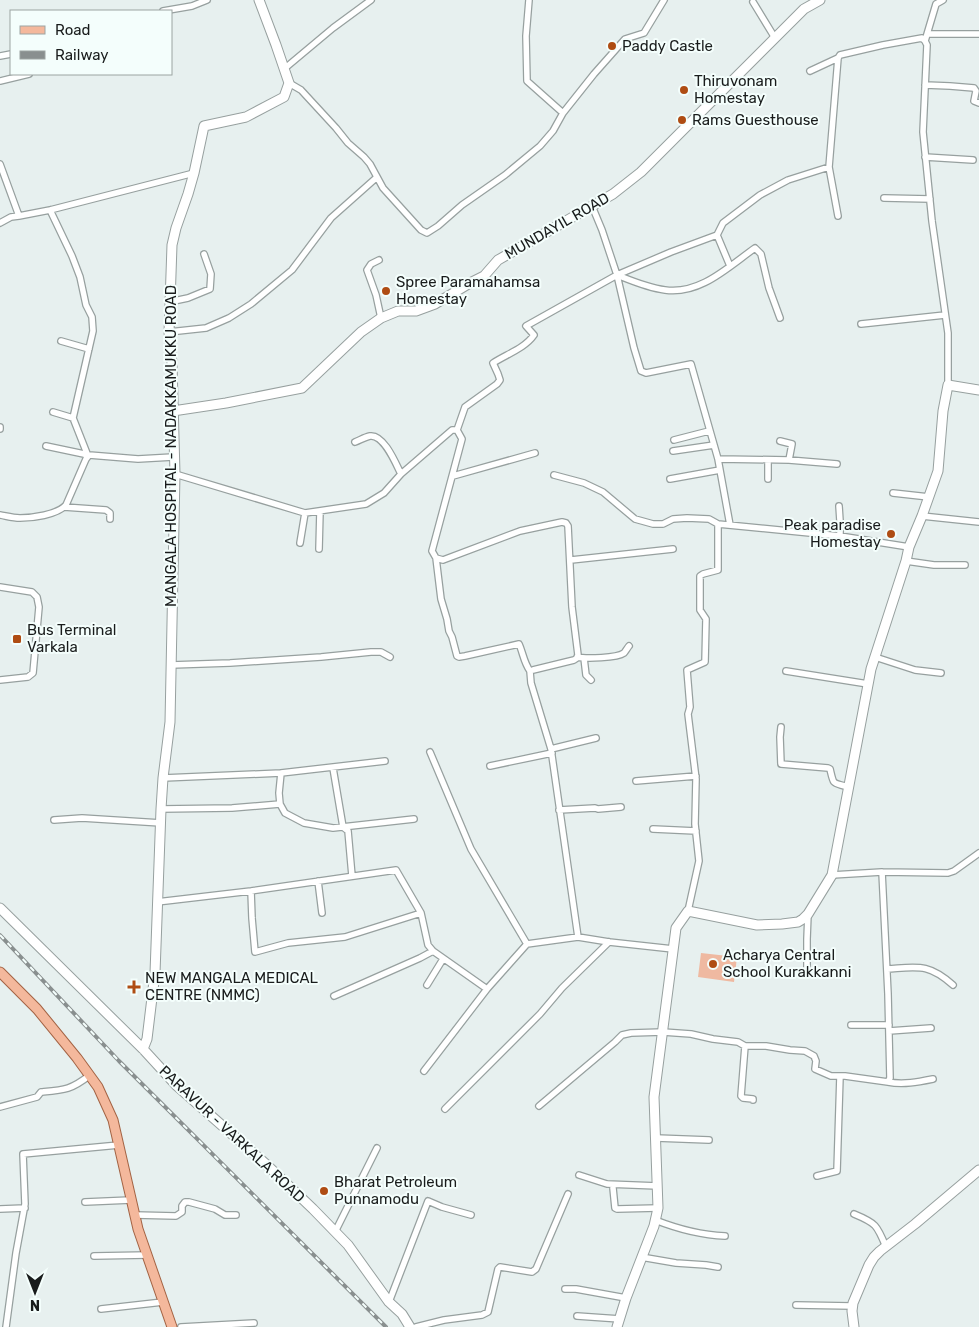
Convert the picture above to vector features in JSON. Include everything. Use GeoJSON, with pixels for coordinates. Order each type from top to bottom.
{"type":"FeatureCollection","features":[{"type":"Feature","properties":{"kind":"main road"},"geometry":{"type":"LineString","coordinates":[[259,0],[289,83]]}},
{"type":"Feature","properties":{"kind":"main road","name":"MUNDAYIL ROAD"},"geometry":{"type":"LineString","coordinates":[[172,411],[226,403],[302,388],[361,332],[381,318],[398,311],[416,311],[435,304],[484,276],[498,260],[613,194],[641,172],[804,9],[820,0]]}},
{"type":"Feature","properties":{"kind":"main road","name":"MANGALA HOSPITAL - NADAKKAMUKKU ROAD"},"geometry":{"type":"LineString","coordinates":[[143,1048],[147,1039],[155,973],[161,809],[170,722],[174,474],[169,302],[173,236],[194,174],[204,126],[246,117],[284,97],[289,83]]}},
{"type":"Feature","properties":{"kind":"main road"},"geometry":{"type":"LineString","coordinates":[[618,1323],[658,1208],[654,1097],[676,928],[688,911],[757,925],[798,922],[808,914],[832,875],[868,684],[909,547],[938,471],[943,411],[948,385],[979,390]]}},
{"type":"Feature","properties":{"kind":"main road","name":"PARAVUR - VARKALA ROAD"},"geometry":{"type":"LineString","coordinates":[[0,908],[143,1048],[176,1085],[268,1166],[348,1244],[389,1302],[402,1314],[410,1327]]}},
{"type":"Feature","properties":{"kind":"main road"},"geometry":{"type":"LineString","coordinates":[[0,972],[37,1009],[78,1058],[98,1087],[114,1120],[138,1229],[172,1327]]}},
{"type":"Feature","properties":{"kind":"main road"},"geometry":{"type":"LineString","coordinates":[[854,1327],[852,1306],[870,1265],[877,1254],[979,1170]]}},
{"type":"Feature","properties":{"kind":"street"},"geometry":{"type":"LineString","coordinates":[[169,10],[192,6],[207,0]]}},
{"type":"Feature","properties":{"kind":"street"},"geometry":{"type":"LineString","coordinates":[[284,69],[333,28],[371,0]]}},
{"type":"Feature","properties":{"kind":"street"},"geometry":{"type":"LineString","coordinates":[[529,0],[526,36],[527,81],[563,113]]}},
{"type":"Feature","properties":{"kind":"street"},"geometry":{"type":"LineString","coordinates":[[289,83],[301,90],[348,143],[370,164],[376,178],[388,196],[420,230],[427,233],[462,205],[504,176],[540,146],[553,131],[563,113],[625,39],[644,33],[664,0]]}},
{"type":"Feature","properties":{"kind":"street"},"geometry":{"type":"LineString","coordinates":[[943,0],[936,4],[926,41],[923,132],[948,333],[948,385]]}},
{"type":"Feature","properties":{"kind":"street"},"geometry":{"type":"LineString","coordinates":[[753,2],[775,38]]}},
{"type":"Feature","properties":{"kind":"street"},"geometry":{"type":"LineString","coordinates":[[928,34],[979,34]]}},
{"type":"Feature","properties":{"kind":"street"},"geometry":{"type":"LineString","coordinates":[[810,71],[838,58],[840,55],[922,38],[926,41]]}},
{"type":"Feature","properties":{"kind":"street"},"geometry":{"type":"LineString","coordinates":[[838,58],[829,167],[838,216]]}},
{"type":"Feature","properties":{"kind":"street"},"geometry":{"type":"LineString","coordinates":[[0,81],[25,75]]}},
{"type":"Feature","properties":{"kind":"street"},"geometry":{"type":"LineString","coordinates":[[925,85],[974,88],[976,91],[974,101],[979,103]]}},
{"type":"Feature","properties":{"kind":"street"},"geometry":{"type":"LineString","coordinates":[[925,158],[973,160]]}},
{"type":"Feature","properties":{"kind":"street"},"geometry":{"type":"LineString","coordinates":[[0,164],[19,216]]}},
{"type":"Feature","properties":{"kind":"street"},"geometry":{"type":"LineString","coordinates":[[578,937],[552,751],[531,683],[530,671],[522,651],[519,644],[465,656],[457,656],[441,598],[436,558],[432,551],[462,439],[457,430],[465,407],[500,380],[493,363],[521,348],[534,335],[526,326],[617,275],[670,252],[717,235],[723,223],[760,195],[788,180],[829,167]]}},
{"type":"Feature","properties":{"kind":"street"},"geometry":{"type":"LineString","coordinates":[[0,224],[11,217],[50,210],[194,174]]}},
{"type":"Feature","properties":{"kind":"street"},"geometry":{"type":"LineString","coordinates":[[169,332],[206,328],[229,318],[251,304],[292,270],[331,218],[376,178]]}},
{"type":"Feature","properties":{"kind":"street"},"geometry":{"type":"LineString","coordinates":[[884,198],[930,199]]}},
{"type":"Feature","properties":{"kind":"street"},"geometry":{"type":"LineString","coordinates":[[592,206],[617,275],[641,371],[646,373],[691,364],[718,459],[730,525]]}},
{"type":"Feature","properties":{"kind":"street"},"geometry":{"type":"LineString","coordinates":[[50,210],[72,256],[80,277],[86,304],[92,317],[93,331],[73,418],[88,456]]}},
{"type":"Feature","properties":{"kind":"street"},"geometry":{"type":"LineString","coordinates":[[717,235],[730,266]]}},
{"type":"Feature","properties":{"kind":"street"},"geometry":{"type":"LineString","coordinates":[[617,275],[646,286],[682,291],[706,283],[755,248],[761,254],[769,288],[780,318]]}},
{"type":"Feature","properties":{"kind":"street"},"geometry":{"type":"LineString","coordinates":[[169,302],[188,298],[210,289],[210,274],[204,254]]}},
{"type":"Feature","properties":{"kind":"street"},"geometry":{"type":"LineString","coordinates":[[379,260],[368,268],[367,272],[376,295],[381,318]]}},
{"type":"Feature","properties":{"kind":"street"},"geometry":{"type":"LineString","coordinates":[[861,324],[945,315]]}},
{"type":"Feature","properties":{"kind":"street"},"geometry":{"type":"LineString","coordinates":[[60,341],[88,349]]}},
{"type":"Feature","properties":{"kind":"street"},"geometry":{"type":"LineString","coordinates":[[53,412],[73,418]]}},
{"type":"Feature","properties":{"kind":"street"},"geometry":{"type":"LineString","coordinates":[[174,474],[305,513],[366,504],[384,493],[402,474],[452,430],[457,430]]}},
{"type":"Feature","properties":{"kind":"street"},"geometry":{"type":"LineString","coordinates":[[674,440],[709,431]]}},
{"type":"Feature","properties":{"kind":"street"},"geometry":{"type":"LineString","coordinates":[[355,442],[371,435],[378,437],[384,443],[402,474]]}},
{"type":"Feature","properties":{"kind":"street"},"geometry":{"type":"LineString","coordinates":[[780,441],[792,444],[789,460]]}},
{"type":"Feature","properties":{"kind":"street"},"geometry":{"type":"LineString","coordinates":[[673,451],[714,445]]}},
{"type":"Feature","properties":{"kind":"street"},"geometry":{"type":"LineString","coordinates":[[46,446],[88,456],[138,459],[173,456]]}},
{"type":"Feature","properties":{"kind":"street"},"geometry":{"type":"LineString","coordinates":[[453,476],[535,453]]}},
{"type":"Feature","properties":{"kind":"street"},"geometry":{"type":"LineString","coordinates":[[0,515],[19,518],[57,512],[64,507],[88,456]]}},
{"type":"Feature","properties":{"kind":"street"},"geometry":{"type":"LineString","coordinates":[[718,459],[789,460],[836,464]]}},
{"type":"Feature","properties":{"kind":"street"},"geometry":{"type":"LineString","coordinates":[[768,460],[768,479]]}},
{"type":"Feature","properties":{"kind":"street"},"geometry":{"type":"LineString","coordinates":[[670,480],[720,470]]}},
{"type":"Feature","properties":{"kind":"street"},"geometry":{"type":"LineString","coordinates":[[554,475],[584,483],[603,492],[635,518],[653,524],[662,524],[673,518],[709,519],[718,524],[840,536],[909,547]]}},
{"type":"Feature","properties":{"kind":"street"},"geometry":{"type":"LineString","coordinates":[[893,493],[929,497]]}},
{"type":"Feature","properties":{"kind":"street"},"geometry":{"type":"LineString","coordinates":[[839,506],[840,536]]}},
{"type":"Feature","properties":{"kind":"street"},"geometry":{"type":"LineString","coordinates":[[64,507],[106,510],[110,513],[110,519]]}},
{"type":"Feature","properties":{"kind":"street"},"geometry":{"type":"LineString","coordinates":[[318,549],[320,511]]}},
{"type":"Feature","properties":{"kind":"street"},"geometry":{"type":"LineString","coordinates":[[300,543],[305,513]]}},
{"type":"Feature","properties":{"kind":"street"},"geometry":{"type":"LineString","coordinates":[[922,516],[979,522]]}},
{"type":"Feature","properties":{"kind":"street"},"geometry":{"type":"LineString","coordinates":[[436,558],[443,560],[520,531],[562,522],[566,523],[568,526],[578,655],[586,676],[591,680]]}},
{"type":"Feature","properties":{"kind":"street"},"geometry":{"type":"LineString","coordinates":[[688,911],[699,861],[696,831],[696,776],[688,714],[690,707],[687,670],[705,662],[706,619],[700,610],[700,576],[718,570],[718,524]]}},
{"type":"Feature","properties":{"kind":"street"},"geometry":{"type":"LineString","coordinates":[[571,560],[673,549]]}},
{"type":"Feature","properties":{"kind":"street"},"geometry":{"type":"LineString","coordinates":[[906,561],[965,565]]}},
{"type":"Feature","properties":{"kind":"street"},"geometry":{"type":"LineString","coordinates":[[0,587],[34,593],[37,597],[39,610],[32,674],[27,677],[0,680]]}},
{"type":"Feature","properties":{"kind":"street"},"geometry":{"type":"LineString","coordinates":[[530,671],[580,658],[620,655],[629,646]]}},
{"type":"Feature","properties":{"kind":"street"},"geometry":{"type":"LineString","coordinates":[[171,665],[321,658],[371,652],[381,652],[390,657]]}},
{"type":"Feature","properties":{"kind":"street"},"geometry":{"type":"LineString","coordinates":[[875,658],[915,670],[942,673]]}},
{"type":"Feature","properties":{"kind":"street"},"geometry":{"type":"LineString","coordinates":[[786,671],[868,684]]}},
{"type":"Feature","properties":{"kind":"street"},"geometry":{"type":"LineString","coordinates":[[781,727],[781,764],[828,768],[835,784],[848,787]]}},
{"type":"Feature","properties":{"kind":"street"},"geometry":{"type":"LineString","coordinates":[[490,766],[596,738]]}},
{"type":"Feature","properties":{"kind":"street"},"geometry":{"type":"LineString","coordinates":[[430,752],[471,849],[527,944]]}},
{"type":"Feature","properties":{"kind":"street"},"geometry":{"type":"LineString","coordinates":[[163,778],[281,773],[385,761]]}},
{"type":"Feature","properties":{"kind":"street"},"geometry":{"type":"LineString","coordinates":[[333,768],[343,827],[348,831],[352,876]]}},
{"type":"Feature","properties":{"kind":"street"},"geometry":{"type":"LineString","coordinates":[[281,773],[280,804],[285,813],[304,823],[333,828],[414,819]]}},
{"type":"Feature","properties":{"kind":"street"},"geometry":{"type":"LineString","coordinates":[[636,781],[696,776]]}},
{"type":"Feature","properties":{"kind":"street"},"geometry":{"type":"LineString","coordinates":[[161,809],[232,808],[280,804]]}},
{"type":"Feature","properties":{"kind":"street"},"geometry":{"type":"LineString","coordinates":[[559,810],[621,807]]}},
{"type":"Feature","properties":{"kind":"street"},"geometry":{"type":"LineString","coordinates":[[54,820],[82,818],[161,822]]}},
{"type":"Feature","properties":{"kind":"street"},"geometry":{"type":"LineString","coordinates":[[653,829],[696,831]]}},
{"type":"Feature","properties":{"kind":"street"},"geometry":{"type":"LineString","coordinates":[[832,875],[882,872],[948,873],[979,853]]}},
{"type":"Feature","properties":{"kind":"street"},"geometry":{"type":"LineString","coordinates":[[157,902],[396,870],[421,913],[428,945],[443,959],[487,988]]}},
{"type":"Feature","properties":{"kind":"street"},"geometry":{"type":"LineString","coordinates":[[882,872],[889,1028],[890,1078],[888,1082]]}},
{"type":"Feature","properties":{"kind":"street"},"geometry":{"type":"LineString","coordinates":[[318,881],[322,913]]}},
{"type":"Feature","properties":{"kind":"street"},"geometry":{"type":"LineString","coordinates":[[251,890],[255,952],[288,943],[345,937],[421,913]]}},
{"type":"Feature","properties":{"kind":"street"},"geometry":{"type":"LineString","coordinates":[[807,970],[808,914]]}},
{"type":"Feature","properties":{"kind":"street"},"geometry":{"type":"LineString","coordinates":[[424,1071],[487,988],[527,944],[578,937],[673,949]]}},
{"type":"Feature","properties":{"kind":"street"},"geometry":{"type":"LineString","coordinates":[[445,1109],[609,942]]}},
{"type":"Feature","properties":{"kind":"street"},"geometry":{"type":"LineString","coordinates":[[334,996],[433,951]]}},
{"type":"Feature","properties":{"kind":"street"},"geometry":{"type":"LineString","coordinates":[[427,985],[443,959]]}},
{"type":"Feature","properties":{"kind":"street"},"geometry":{"type":"LineString","coordinates":[[887,969],[925,967],[934,970],[953,985]]}},
{"type":"Feature","properties":{"kind":"street"},"geometry":{"type":"LineString","coordinates":[[852,1025],[889,1028],[931,1028]]}},
{"type":"Feature","properties":{"kind":"street"},"geometry":{"type":"LineString","coordinates":[[539,1106],[622,1034],[631,1033],[663,1032],[691,1034],[738,1042],[745,1046],[766,1046],[805,1051],[814,1056],[816,1061],[815,1070],[831,1076],[896,1084],[915,1083],[933,1079]]}},
{"type":"Feature","properties":{"kind":"street"},"geometry":{"type":"LineString","coordinates":[[745,1046],[741,1096],[742,1098],[753,1100]]}},
{"type":"Feature","properties":{"kind":"street"},"geometry":{"type":"LineString","coordinates":[[0,1107],[37,1097],[41,1092],[66,1090],[90,1075]]}},
{"type":"Feature","properties":{"kind":"street"},"geometry":{"type":"LineString","coordinates":[[817,1176],[837,1171],[840,1076]]}},
{"type":"Feature","properties":{"kind":"street"},"geometry":{"type":"LineString","coordinates":[[656,1138],[709,1140]]}},
{"type":"Feature","properties":{"kind":"street"},"geometry":{"type":"LineString","coordinates":[[6,1327],[16,1253],[25,1208],[24,1154],[119,1145]]}},
{"type":"Feature","properties":{"kind":"street"},"geometry":{"type":"LineString","coordinates":[[335,1232],[377,1148]]}},
{"type":"Feature","properties":{"kind":"street"},"geometry":{"type":"LineString","coordinates":[[578,1175],[607,1184],[658,1186]]}},
{"type":"Feature","properties":{"kind":"street"},"geometry":{"type":"LineString","coordinates":[[613,1188],[615,1208],[617,1209],[658,1208]]}},
{"type":"Feature","properties":{"kind":"street"},"geometry":{"type":"LineString","coordinates":[[416,1327],[444,1320],[482,1315],[488,1312],[498,1269],[500,1267],[532,1272],[536,1269],[568,1194]]}},
{"type":"Feature","properties":{"kind":"street"},"geometry":{"type":"LineString","coordinates":[[85,1202],[131,1200]]}},
{"type":"Feature","properties":{"kind":"street"},"geometry":{"type":"LineString","coordinates":[[389,1302],[428,1201],[471,1215]]}},
{"type":"Feature","properties":{"kind":"street"},"geometry":{"type":"LineString","coordinates":[[135,1215],[176,1216],[182,1212],[182,1206],[185,1202],[215,1209],[225,1216],[236,1215]]}},
{"type":"Feature","properties":{"kind":"street"},"geometry":{"type":"LineString","coordinates":[[0,1208],[25,1208]]}},
{"type":"Feature","properties":{"kind":"street"},"geometry":{"type":"LineString","coordinates":[[854,1214],[869,1220],[877,1226],[886,1247]]}},
{"type":"Feature","properties":{"kind":"street"},"geometry":{"type":"LineString","coordinates":[[655,1220],[702,1235],[725,1236]]}},
{"type":"Feature","properties":{"kind":"street"},"geometry":{"type":"LineString","coordinates":[[94,1256],[148,1255]]}},
{"type":"Feature","properties":{"kind":"street"},"geometry":{"type":"LineString","coordinates":[[641,1257],[676,1264],[706,1265],[718,1268]]}},
{"type":"Feature","properties":{"kind":"street"},"geometry":{"type":"LineString","coordinates":[[565,1289],[576,1289],[626,1298]]}},
{"type":"Feature","properties":{"kind":"street"},"geometry":{"type":"LineString","coordinates":[[101,1309],[163,1302]]}},
{"type":"Feature","properties":{"kind":"street"},"geometry":{"type":"LineString","coordinates":[[796,1305],[852,1306]]}},
{"type":"Feature","properties":{"kind":"street"},"geometry":{"type":"LineString","coordinates":[[577,1316],[618,1323]]}},
{"type":"Feature","properties":{"kind":"street"},"geometry":{"type":"LineString","coordinates":[[181,1327],[254,1323]]}},
{"type":"Feature","properties":{"kind":"shaded area"},"geometry":{"type":"Polygon","coordinates":[[[701,953],[737,957],[734,982],[698,977],[701,953]]]}},
{"type":"Feature","properties":{"kind":"railway"},"geometry":{"type":"LineString","coordinates":[[0,935],[119,1061],[386,1327]]}},
{"type":"Feature","properties":{"kind":"place","name":"Paddy Castle"},"geometry":{"type":"Point","coordinates":[612,46]}},
{"type":"Feature","properties":{"kind":"place","name":"Thiruvonam Homestay"},"geometry":{"type":"Point","coordinates":[684,90]}},
{"type":"Feature","properties":{"kind":"place","name":"Rams Guesthouse"},"geometry":{"type":"Point","coordinates":[682,120]}},
{"type":"Feature","properties":{"kind":"place","name":"Spree Paramahamsa Homestay"},"geometry":{"type":"Point","coordinates":[386,291]}},
{"type":"Feature","properties":{"kind":"place","name":"Peak paradise Homestay"},"geometry":{"type":"Point","coordinates":[891,534]}},
{"type":"Feature","properties":{"kind":"place","name":"Bus Terminal Varkala"},"geometry":{"type":"Point","coordinates":[17,639]}},
{"type":"Feature","properties":{"kind":"place","name":"Acharya Central School Kurakkanni"},"geometry":{"type":"Point","coordinates":[713,964]}},
{"type":"Feature","properties":{"kind":"place","name":"NEW MANGALA MEDICAL CENTRE (NMMC)"},"geometry":{"type":"Point","coordinates":[134,987]}},
{"type":"Feature","properties":{"kind":"place","name":"Bharat Petroleum Punnamodu"},"geometry":{"type":"Point","coordinates":[324,1191]}}]}
